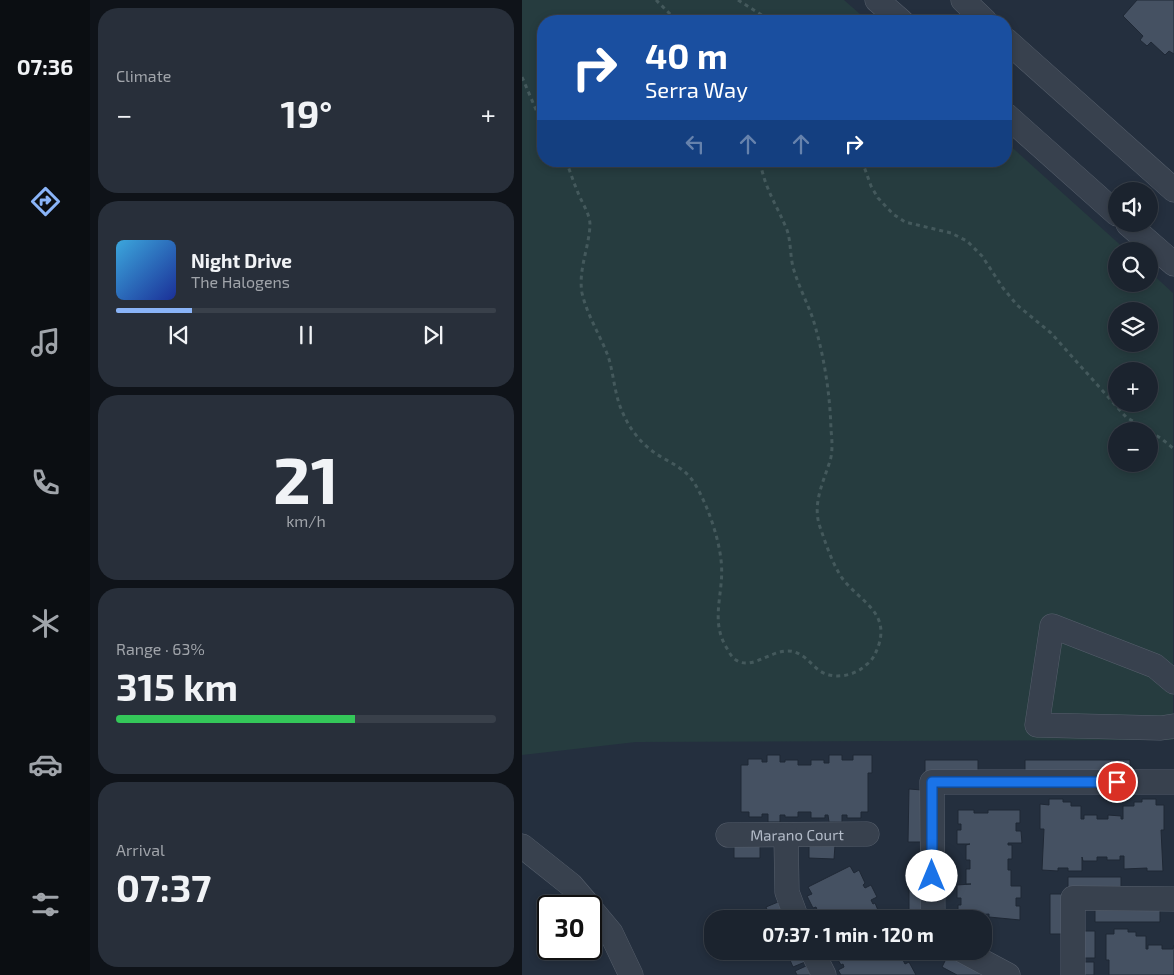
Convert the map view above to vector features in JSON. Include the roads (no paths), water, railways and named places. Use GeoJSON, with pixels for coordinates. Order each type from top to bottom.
{"type":"FeatureCollection","features":[{"type":"Feature","properties":{"kind":"street"},"geometry":{"type":"LineString","coordinates":[[877,0],[894,15]]}},
{"type":"Feature","properties":{"kind":"street"},"geometry":{"type":"LineString","coordinates":[[963,0],[979,15]]}},
{"type":"Feature","properties":{"kind":"street"},"geometry":{"type":"LineString","coordinates":[[1012,45],[1174,190]]}},
{"type":"Feature","properties":{"kind":"street"},"geometry":{"type":"LineString","coordinates":[[1012,120],[1108,206]]}},
{"type":"Feature","properties":{"kind":"street"},"geometry":{"type":"LineString","coordinates":[[1137,232],[1174,264]]}},
{"type":"Feature","properties":{"kind":"street"},"geometry":{"type":"LineString","coordinates":[[1174,682],[1155,666],[1052,626],[1037,724],[1151,728],[1174,726]]}},
{"type":"Feature","properties":{"kind":"street"},"geometry":{"type":"LineString","coordinates":[[933,910],[932,782],[1174,782]]}},
{"type":"Feature","properties":{"kind":"street","name":"Marano Court"},"geometry":{"type":"LineString","coordinates":[[728,835],[867,834]]}},
{"type":"Feature","properties":{"kind":"street"},"geometry":{"type":"LineString","coordinates":[[786,835],[787,892],[794,910]]}},
{"type":"Feature","properties":{"kind":"street"},"geometry":{"type":"LineString","coordinates":[[522,846],[571,884],[580,895]]}},
{"type":"Feature","properties":{"kind":"street"},"geometry":{"type":"LineString","coordinates":[[1072,975],[1073,898],[1174,899]]}},
{"type":"Feature","properties":{"kind":"street"},"geometry":{"type":"LineString","coordinates":[[602,922],[611,933],[631,975]]}},
{"type":"Feature","properties":{"kind":"street"},"geometry":{"type":"LineString","coordinates":[[816,960],[824,975]]}},
{"type":"Feature","properties":{"kind":"street"},"geometry":{"type":"LineString","coordinates":[[980,960],[1008,975]]}}]}
